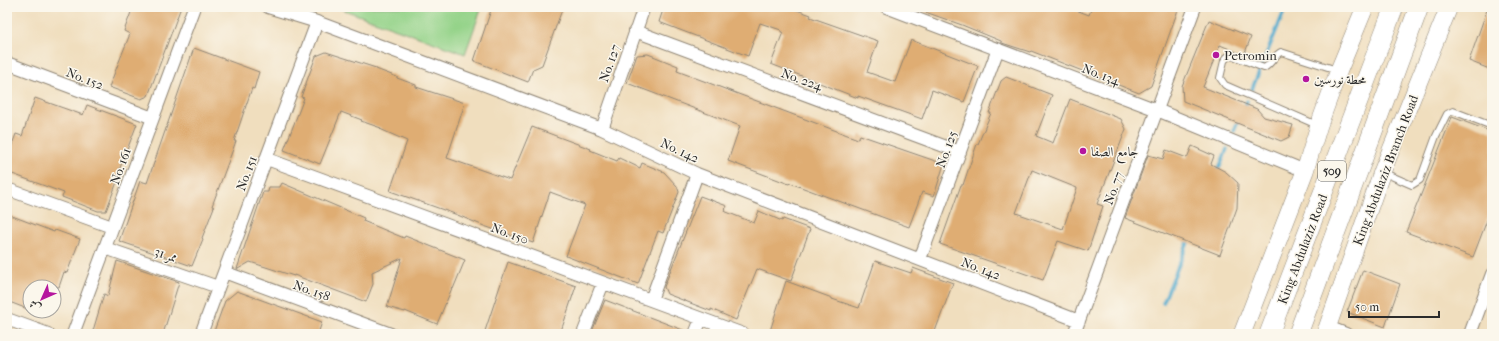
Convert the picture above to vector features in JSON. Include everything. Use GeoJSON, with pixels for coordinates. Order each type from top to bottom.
{"type":"FeatureCollection","features":[{"type":"Feature","properties":{"kind":"main road"},"geometry":{"type":"LineString","coordinates":[[1242,334],[1305,171],[1319,125],[1339,70],[1365,7]]}},
{"type":"Feature","properties":{"kind":"main road","name":"King Abdulaziz Road"},"geometry":{"type":"LineString","coordinates":[[1269,334],[1394,7]]}},
{"type":"Feature","properties":{"kind":"main road","name":"King Abdulaziz Road"},"geometry":{"type":"LineString","coordinates":[[1298,334],[1420,7]]}},
{"type":"Feature","properties":{"kind":"main road","name":"King Abdulaziz Branch Road"},"geometry":{"type":"LineString","coordinates":[[1327,331],[1382,172],[1449,7]]}},
{"type":"Feature","properties":{"kind":"street","name":"No. 161"},"geometry":{"type":"LineString","coordinates":[[73,334],[194,7]]}},
{"type":"Feature","properties":{"kind":"street","name":"No. 142"},"geometry":{"type":"LineString","coordinates":[[268,7],[317,22],[602,129],[696,174],[1079,321]]}},
{"type":"Feature","properties":{"kind":"street","name":"No. 127"},"geometry":{"type":"LineString","coordinates":[[602,129],[644,7]]}},
{"type":"Feature","properties":{"kind":"street","name":"No. 134"},"geometry":{"type":"LineString","coordinates":[[886,7],[1157,110],[1305,171]]}},
{"type":"Feature","properties":{"kind":"street","name":"No. 77"},"geometry":{"type":"LineString","coordinates":[[1074,334],[1195,7]]}},
{"type":"Feature","properties":{"kind":"street","name":"No. 151"},"geometry":{"type":"LineString","coordinates":[[201,334],[317,22]]}},
{"type":"Feature","properties":{"kind":"street","name":"No. 224"},"geometry":{"type":"LineString","coordinates":[[635,31],[960,152]]}},
{"type":"Feature","properties":{"kind":"street","name":"No. 125"},"geometry":{"type":"LineString","coordinates":[[920,259],[998,49]]}},
{"type":"Feature","properties":{"kind":"street","name":"No. 152"},"geometry":{"type":"LineString","coordinates":[[7,63],[153,118]]}},
{"type":"Feature","properties":{"kind":"street","name":"No. 150"},"geometry":{"type":"LineString","coordinates":[[267,159],[743,334]]}},
{"type":"Feature","properties":{"kind":"street"},"geometry":{"type":"LineString","coordinates":[[651,300],[696,174]]}},
{"type":"Feature","properties":{"kind":"street"},"geometry":{"type":"LineString","coordinates":[[7,189],[112,227]]}},
{"type":"Feature","properties":{"kind":"street","name":"ممر 31"},"geometry":{"type":"LineString","coordinates":[[105,248],[218,287]]}},
{"type":"Feature","properties":{"kind":"street","name":"No. 158"},"geometry":{"type":"LineString","coordinates":[[224,272],[391,334]]}},
{"type":"Feature","properties":{"kind":"street"},"geometry":{"type":"LineString","coordinates":[[1470,334],[1492,274]]}},
{"type":"Feature","properties":{"kind":"street"},"geometry":{"type":"LineString","coordinates":[[583,334],[603,282]]}},
{"type":"Feature","properties":{"kind":"street"},"geometry":{"type":"LineString","coordinates":[[695,334],[701,318]]}},
{"type":"Feature","properties":{"kind":"street"},"geometry":{"type":"LineString","coordinates":[[7,319],[48,334]]}},
{"type":"Feature","properties":{"kind":"street"},"geometry":{"type":"LineString","coordinates":[[1327,331],[1346,334]]}},
{"type":"Feature","properties":{"kind":"lane"},"geometry":{"type":"LineString","coordinates":[[1319,125],[1225,84],[1220,78],[1224,61],[1227,57],[1233,56],[1264,68],[1269,65],[1281,52],[1339,70]]}},
{"type":"Feature","properties":{"kind":"lane"},"geometry":{"type":"LineString","coordinates":[[1382,172],[1412,185],[1420,180],[1436,136],[1447,114],[1454,112],[1492,126]]}},
{"type":"Feature","properties":{"kind":"green space"},"geometry":{"type":"Polygon","coordinates":[[[336,7],[482,7],[465,54],[336,7]]]}},
{"type":"Feature","properties":{"kind":"building"},"geometry":{"type":"Polygon","coordinates":[[[133,7],[181,7],[148,96],[141,99],[109,87],[130,34],[124,31],[133,7]]]}},
{"type":"Feature","properties":{"kind":"building"},"geometry":{"type":"Polygon","coordinates":[[[492,7],[563,7],[542,65],[533,69],[528,82],[474,61],[492,7]]]}},
{"type":"Feature","properties":{"kind":"building"},"geometry":{"type":"Polygon","coordinates":[[[664,7],[788,7],[811,15],[810,17],[878,41],[867,72],[895,82],[911,40],[978,66],[964,102],[932,90],[922,119],[858,96],[858,98],[771,64],[783,32],[781,32],[781,30],[760,23],[748,56],[659,22],[664,7]]]}},
{"type":"Feature","properties":{"kind":"building"},"geometry":{"type":"Polygon","coordinates":[[[914,7],[1068,7],[1089,15],[1092,7],[1179,7],[1151,86],[1139,93],[1031,51],[1030,52],[1002,43],[1001,41],[962,25],[914,7]]]}},
{"type":"Feature","properties":{"kind":"building"},"geometry":{"type":"Polygon","coordinates":[[[1488,7],[1492,7],[1492,70],[1469,61],[1488,7]]]}},
{"type":"Feature","properties":{"kind":"building"},"geometry":{"type":"Polygon","coordinates":[[[1209,20],[1251,37],[1244,55],[1220,45],[1203,87],[1257,109],[1264,117],[1293,125],[1289,137],[1281,141],[1183,101],[1182,86],[1209,20]]]}},
{"type":"Feature","properties":{"kind":"building"},"geometry":{"type":"Polygon","coordinates":[[[194,48],[259,72],[254,89],[252,88],[234,141],[236,141],[212,206],[214,207],[202,238],[203,239],[192,266],[119,241],[140,181],[147,183],[194,48]]]}},
{"type":"Feature","properties":{"kind":"building"},"geometry":{"type":"Polygon","coordinates":[[[326,52],[376,68],[416,85],[416,87],[465,103],[447,158],[510,180],[532,127],[591,149],[590,150],[617,161],[619,158],[640,168],[642,163],[664,172],[677,186],[679,192],[663,233],[658,231],[638,284],[566,256],[585,205],[550,192],[533,243],[390,191],[407,141],[380,129],[381,128],[341,112],[320,164],[284,150],[304,98],[301,97],[316,56],[326,52]]]}},
{"type":"Feature","properties":{"kind":"building"},"geometry":{"type":"Polygon","coordinates":[[[648,54],[678,66],[677,71],[858,139],[860,135],[944,164],[934,196],[922,192],[909,227],[728,161],[740,126],[627,83],[637,55],[648,54]]]}},
{"type":"Feature","properties":{"kind":"building"},"geometry":{"type":"Polygon","coordinates":[[[1006,77],[1052,95],[1036,136],[1053,143],[1070,99],[1121,119],[1126,129],[1097,204],[1103,206],[1088,251],[1058,241],[1043,280],[940,244],[961,185],[963,185],[977,144],[991,113],[989,113],[1001,81],[1006,77]],[[1032,170],[1016,213],[1063,229],[1077,188],[1032,170]]]}},
{"type":"Feature","properties":{"kind":"building"},"geometry":{"type":"Polygon","coordinates":[[[35,98],[83,115],[87,105],[137,124],[118,173],[120,174],[106,211],[98,211],[62,197],[64,193],[7,172],[7,158],[16,134],[22,136],[35,98]]]}},
{"type":"Feature","properties":{"kind":"building"},"geometry":{"type":"Polygon","coordinates":[[[1452,117],[1492,132],[1492,207],[1473,257],[1406,232],[1452,117]]]}},
{"type":"Feature","properties":{"kind":"building"},"geometry":{"type":"Polygon","coordinates":[[[1192,146],[1214,156],[1211,164],[1226,172],[1238,183],[1237,208],[1220,255],[1125,218],[1148,155],[1163,159],[1166,150],[1187,158],[1192,146]]]}},
{"type":"Feature","properties":{"kind":"building"},"geometry":{"type":"Polygon","coordinates":[[[282,183],[364,218],[363,221],[404,238],[405,236],[465,260],[437,324],[405,311],[387,307],[402,258],[372,272],[373,284],[366,302],[294,275],[250,262],[237,269],[263,192],[268,192],[269,187],[280,187],[282,183]]]}},
{"type":"Feature","properties":{"kind":"building"},"geometry":{"type":"Polygon","coordinates":[[[700,196],[727,206],[724,211],[754,223],[759,211],[782,221],[783,219],[810,229],[791,281],[757,269],[736,320],[711,309],[711,311],[667,294],[664,287],[700,196]]]}},
{"type":"Feature","properties":{"kind":"building"},"geometry":{"type":"Polygon","coordinates":[[[7,214],[54,232],[55,230],[80,239],[67,273],[64,272],[62,279],[22,279],[22,307],[7,301],[7,214]]]}},
{"type":"Feature","properties":{"kind":"building"},"geometry":{"type":"Polygon","coordinates":[[[117,261],[179,282],[163,334],[92,334],[104,294],[108,296],[117,261]]]}},
{"type":"Feature","properties":{"kind":"building"},"geometry":{"type":"Polygon","coordinates":[[[875,261],[911,273],[913,268],[953,283],[934,334],[769,334],[786,281],[859,308],[875,261]]]}},
{"type":"Feature","properties":{"kind":"building"},"geometry":{"type":"Polygon","coordinates":[[[508,262],[576,286],[560,334],[484,334],[508,262]]]}},
{"type":"Feature","properties":{"kind":"building"},"geometry":{"type":"Polygon","coordinates":[[[1363,270],[1400,284],[1385,327],[1347,312],[1363,270]]]}},
{"type":"Feature","properties":{"kind":"building"},"geometry":{"type":"Polygon","coordinates":[[[237,291],[322,322],[318,334],[213,334],[225,301],[237,291]]]}},
{"type":"Feature","properties":{"kind":"building"},"geometry":{"type":"Polygon","coordinates":[[[605,300],[688,332],[688,334],[591,334],[605,300]]]}},
{"type":"Feature","properties":{"kind":"waterway"},"geometry":{"type":"LineString","coordinates":[[1252,89],[1286,7]]}},
{"type":"Feature","properties":{"kind":"waterway"},"geometry":{"type":"LineString","coordinates":[[1244,108],[1247,101]]}},
{"type":"Feature","properties":{"kind":"waterway"},"geometry":{"type":"LineString","coordinates":[[1234,131],[1239,119]]}},
{"type":"Feature","properties":{"kind":"waterway"},"geometry":{"type":"LineString","coordinates":[[1218,171],[1227,149]]}},
{"type":"Feature","properties":{"kind":"waterway"},"geometry":{"type":"LineString","coordinates":[[1163,303],[1189,240]]}},
{"type":"Feature","properties":{"kind":"place","name":"Petromin"},"geometry":{"type":"Point","coordinates":[1216,55]}},
{"type":"Feature","properties":{"kind":"place","name":"محطة نورسين"},"geometry":{"type":"Point","coordinates":[1306,79]}},
{"type":"Feature","properties":{"kind":"place","name":"جامع الصفا"},"geometry":{"type":"Point","coordinates":[1083,151]}}]}
